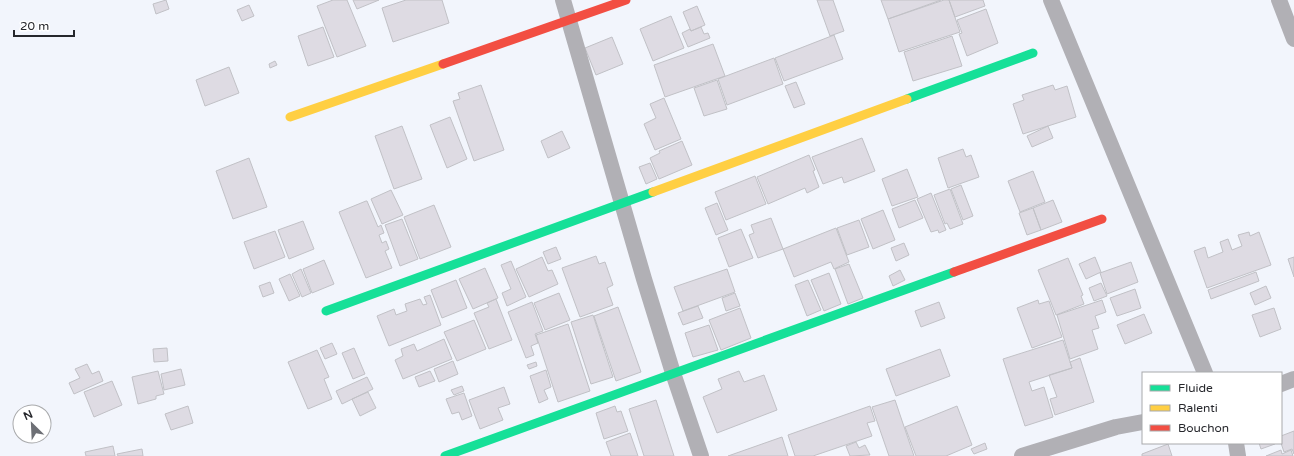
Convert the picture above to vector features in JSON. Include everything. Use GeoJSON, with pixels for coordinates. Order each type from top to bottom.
{"type":"FeatureCollection","features":[{"type":"Feature","properties":{"kind":"street"},"geometry":{"type":"LineString","coordinates":[[563,0],[673,374],[701,456]]}},
{"type":"Feature","properties":{"kind":"street"},"geometry":{"type":"LineString","coordinates":[[290,117],[626,0]]}},
{"type":"Feature","properties":{"kind":"street"},"geometry":{"type":"LineString","coordinates":[[1051,0],[1205,372]]}},
{"type":"Feature","properties":{"kind":"street"},"geometry":{"type":"LineString","coordinates":[[1279,0],[1294,40]]}},
{"type":"Feature","properties":{"kind":"street"},"geometry":{"type":"LineString","coordinates":[[326,311],[1032,53]]}},
{"type":"Feature","properties":{"kind":"street"},"geometry":{"type":"LineString","coordinates":[[445,456],[1102,219]]}},
{"type":"Feature","properties":{"kind":"street"},"geometry":{"type":"LineString","coordinates":[[1282,384],[1294,379]]}},
{"type":"Feature","properties":{"kind":"street"},"geometry":{"type":"LineString","coordinates":[[1025,455],[1116,427],[1142,422]]}},
{"type":"Feature","properties":{"kind":"street"},"geometry":{"type":"LineString","coordinates":[[1236,444],[1238,456]]}},
{"type":"Feature","properties":{"kind":"building"},"geometry":{"type":"Polygon","coordinates":[[[166,0],[169,9],[156,14],[153,4],[166,0]]]}},
{"type":"Feature","properties":{"kind":"building"},"geometry":{"type":"Polygon","coordinates":[[[333,0],[347,0],[366,46],[337,57],[317,6],[333,0]]]}},
{"type":"Feature","properties":{"kind":"building"},"geometry":{"type":"Polygon","coordinates":[[[353,0],[379,0],[357,9],[353,0]]]}},
{"type":"Feature","properties":{"kind":"building"},"geometry":{"type":"Polygon","coordinates":[[[406,0],[442,0],[449,23],[393,42],[382,8],[406,0]]]}},
{"type":"Feature","properties":{"kind":"building"},"geometry":{"type":"Polygon","coordinates":[[[817,0],[833,0],[844,31],[830,36],[817,0]]]}},
{"type":"Feature","properties":{"kind":"building"},"geometry":{"type":"Polygon","coordinates":[[[881,0],[941,0],[888,19],[881,0]]]}},
{"type":"Feature","properties":{"kind":"building"},"geometry":{"type":"Polygon","coordinates":[[[944,0],[949,0],[960,32],[899,52],[888,19],[944,0]]]}},
{"type":"Feature","properties":{"kind":"building"},"geometry":{"type":"Polygon","coordinates":[[[949,0],[983,0],[985,6],[955,17],[949,0]]]}},
{"type":"Feature","properties":{"kind":"building"},"geometry":{"type":"Polygon","coordinates":[[[249,5],[254,16],[242,21],[237,10],[249,5]]]}},
{"type":"Feature","properties":{"kind":"building"},"geometry":{"type":"Polygon","coordinates":[[[697,6],[705,25],[691,31],[683,12],[697,6]]]}},
{"type":"Feature","properties":{"kind":"building"},"geometry":{"type":"Polygon","coordinates":[[[986,9],[998,43],[967,56],[959,34],[962,33],[957,20],[986,9]]]}},
{"type":"Feature","properties":{"kind":"building"},"geometry":{"type":"Polygon","coordinates":[[[671,16],[684,48],[653,61],[640,29],[671,16]]]}},
{"type":"Feature","properties":{"kind":"building"},"geometry":{"type":"Polygon","coordinates":[[[323,27],[334,57],[308,66],[298,36],[323,27]]]}},
{"type":"Feature","properties":{"kind":"building"},"geometry":{"type":"Polygon","coordinates":[[[701,27],[704,34],[708,33],[710,38],[688,47],[682,33],[690,29],[691,31],[701,27]]]}},
{"type":"Feature","properties":{"kind":"building"},"geometry":{"type":"Polygon","coordinates":[[[834,35],[843,59],[784,81],[775,58],[834,35]]]}},
{"type":"Feature","properties":{"kind":"building"},"geometry":{"type":"Polygon","coordinates":[[[952,36],[962,66],[913,81],[904,52],[952,36]]]}},
{"type":"Feature","properties":{"kind":"building"},"geometry":{"type":"Polygon","coordinates":[[[612,37],[623,64],[596,75],[585,48],[612,37]]]}},
{"type":"Feature","properties":{"kind":"building"},"geometry":{"type":"Polygon","coordinates":[[[713,44],[725,76],[665,97],[654,65],[713,44]]]}},
{"type":"Feature","properties":{"kind":"building"},"geometry":{"type":"Polygon","coordinates":[[[774,58],[783,84],[727,105],[718,79],[774,58]]]}},
{"type":"Feature","properties":{"kind":"building"},"geometry":{"type":"Polygon","coordinates":[[[275,61],[277,65],[270,68],[269,64],[275,61]]]}},
{"type":"Feature","properties":{"kind":"building"},"geometry":{"type":"Polygon","coordinates":[[[229,67],[239,93],[205,106],[196,80],[229,67]]]}},
{"type":"Feature","properties":{"kind":"building"},"geometry":{"type":"Polygon","coordinates":[[[717,80],[727,109],[704,116],[694,88],[717,80]]]}},
{"type":"Feature","properties":{"kind":"building"},"geometry":{"type":"Polygon","coordinates":[[[796,82],[805,104],[794,108],[785,86],[796,82]]]}},
{"type":"Feature","properties":{"kind":"building"},"geometry":{"type":"Polygon","coordinates":[[[481,85],[504,150],[474,161],[453,101],[460,99],[458,93],[481,85]]]}},
{"type":"Feature","properties":{"kind":"building"},"geometry":{"type":"Polygon","coordinates":[[[1053,85],[1055,90],[1067,86],[1076,117],[1023,134],[1013,104],[1024,100],[1022,95],[1053,85]]]}},
{"type":"Feature","properties":{"kind":"building"},"geometry":{"type":"Polygon","coordinates":[[[664,98],[681,139],[655,150],[644,124],[656,118],[650,104],[664,98]]]}},
{"type":"Feature","properties":{"kind":"building"},"geometry":{"type":"Polygon","coordinates":[[[450,117],[467,159],[447,168],[430,125],[450,117]]]}},
{"type":"Feature","properties":{"kind":"building"},"geometry":{"type":"Polygon","coordinates":[[[402,126],[422,179],[394,189],[375,136],[402,126]]]}},
{"type":"Feature","properties":{"kind":"building"},"geometry":{"type":"Polygon","coordinates":[[[1048,126],[1053,138],[1032,147],[1027,136],[1048,126]]]}},
{"type":"Feature","properties":{"kind":"building"},"geometry":{"type":"Polygon","coordinates":[[[562,131],[570,148],[548,158],[541,141],[562,131]]]}},
{"type":"Feature","properties":{"kind":"building"},"geometry":{"type":"Polygon","coordinates":[[[862,138],[875,171],[844,183],[842,177],[823,184],[812,157],[862,138]]]}},
{"type":"Feature","properties":{"kind":"building"},"geometry":{"type":"Polygon","coordinates":[[[682,141],[692,165],[659,179],[650,158],[660,153],[659,151],[682,141]]]}},
{"type":"Feature","properties":{"kind":"building"},"geometry":{"type":"Polygon","coordinates":[[[963,149],[966,157],[971,155],[979,177],[948,188],[938,158],[963,149]]]}},
{"type":"Feature","properties":{"kind":"building"},"geometry":{"type":"Polygon","coordinates":[[[809,155],[815,170],[813,171],[819,187],[807,193],[805,188],[768,204],[757,177],[809,155]]]}},
{"type":"Feature","properties":{"kind":"building"},"geometry":{"type":"Polygon","coordinates":[[[249,158],[267,207],[233,219],[216,171],[249,158]]]}},
{"type":"Feature","properties":{"kind":"building"},"geometry":{"type":"Polygon","coordinates":[[[650,163],[657,179],[646,184],[639,167],[650,163]]]}},
{"type":"Feature","properties":{"kind":"building"},"geometry":{"type":"Polygon","coordinates":[[[907,169],[918,197],[892,206],[882,179],[907,169]]]}},
{"type":"Feature","properties":{"kind":"building"},"geometry":{"type":"Polygon","coordinates":[[[1033,171],[1045,202],[1020,212],[1008,181],[1033,171]]]}},
{"type":"Feature","properties":{"kind":"building"},"geometry":{"type":"Polygon","coordinates":[[[755,176],[766,204],[726,220],[715,192],[755,176]]]}},
{"type":"Feature","properties":{"kind":"building"},"geometry":{"type":"Polygon","coordinates":[[[961,185],[973,216],[963,220],[951,189],[961,185]]]}},
{"type":"Feature","properties":{"kind":"building"},"geometry":{"type":"Polygon","coordinates":[[[950,189],[963,224],[950,229],[947,223],[945,224],[934,195],[950,189]]]}},
{"type":"Feature","properties":{"kind":"building"},"geometry":{"type":"Polygon","coordinates":[[[391,190],[403,215],[382,224],[371,199],[391,190]]]}},
{"type":"Feature","properties":{"kind":"building"},"geometry":{"type":"Polygon","coordinates":[[[931,193],[946,230],[939,233],[938,230],[931,232],[917,199],[931,193]]]}},
{"type":"Feature","properties":{"kind":"building"},"geometry":{"type":"Polygon","coordinates":[[[915,200],[923,218],[899,228],[892,209],[915,200]]]}},
{"type":"Feature","properties":{"kind":"building"},"geometry":{"type":"Polygon","coordinates":[[[1053,200],[1062,222],[1041,230],[1033,208],[1053,200]]]}},
{"type":"Feature","properties":{"kind":"building"},"geometry":{"type":"Polygon","coordinates":[[[366,201],[378,227],[381,225],[384,233],[379,235],[382,243],[386,241],[389,249],[385,251],[392,268],[366,278],[339,212],[366,201]]]}},
{"type":"Feature","properties":{"kind":"building"},"geometry":{"type":"Polygon","coordinates":[[[717,203],[728,230],[716,235],[705,208],[717,203]]]}},
{"type":"Feature","properties":{"kind":"building"},"geometry":{"type":"Polygon","coordinates":[[[434,205],[451,247],[420,259],[404,217],[434,205]]]}},
{"type":"Feature","properties":{"kind":"building"},"geometry":{"type":"Polygon","coordinates":[[[1033,208],[1041,230],[1027,235],[1019,213],[1033,208]]]}},
{"type":"Feature","properties":{"kind":"building"},"geometry":{"type":"Polygon","coordinates":[[[883,210],[895,240],[873,249],[861,219],[883,210]]]}},
{"type":"Feature","properties":{"kind":"building"},"geometry":{"type":"Polygon","coordinates":[[[771,218],[783,249],[758,258],[749,235],[754,233],[751,225],[771,218]]]}},
{"type":"Feature","properties":{"kind":"building"},"geometry":{"type":"Polygon","coordinates":[[[402,219],[418,259],[400,266],[385,225],[402,219]]]}},
{"type":"Feature","properties":{"kind":"building"},"geometry":{"type":"Polygon","coordinates":[[[859,220],[869,247],[847,255],[837,228],[859,220]]]}},
{"type":"Feature","properties":{"kind":"building"},"geometry":{"type":"Polygon","coordinates":[[[303,221],[314,249],[289,259],[278,230],[303,221]]]}},
{"type":"Feature","properties":{"kind":"building"},"geometry":{"type":"Polygon","coordinates":[[[836,228],[849,262],[834,269],[831,262],[794,277],[783,249],[836,228]]]}},
{"type":"Feature","properties":{"kind":"building"},"geometry":{"type":"Polygon","coordinates":[[[741,229],[753,258],[729,267],[718,238],[741,229]]]}},
{"type":"Feature","properties":{"kind":"building"},"geometry":{"type":"Polygon","coordinates":[[[275,231],[285,257],[254,269],[244,242],[275,231]]]}},
{"type":"Feature","properties":{"kind":"building"},"geometry":{"type":"Polygon","coordinates":[[[1249,232],[1250,236],[1259,232],[1271,265],[1207,288],[1194,251],[1205,247],[1208,258],[1223,252],[1220,242],[1228,239],[1232,250],[1242,246],[1238,235],[1249,232]]]}},
{"type":"Feature","properties":{"kind":"building"},"geometry":{"type":"Polygon","coordinates":[[[904,243],[909,255],[896,261],[891,248],[904,243]]]}},
{"type":"Feature","properties":{"kind":"building"},"geometry":{"type":"Polygon","coordinates":[[[556,247],[561,259],[548,264],[543,252],[556,247]]]}},
{"type":"Feature","properties":{"kind":"building"},"geometry":{"type":"Polygon","coordinates":[[[596,256],[599,264],[605,262],[613,285],[607,288],[613,305],[580,317],[562,268],[596,256]]]}},
{"type":"Feature","properties":{"kind":"building"},"geometry":{"type":"Polygon","coordinates":[[[542,257],[548,271],[552,270],[558,284],[529,297],[516,269],[542,257]]]}},
{"type":"Feature","properties":{"kind":"building"},"geometry":{"type":"Polygon","coordinates":[[[1095,257],[1101,272],[1086,279],[1079,264],[1095,257]]]}},
{"type":"Feature","properties":{"kind":"building"},"geometry":{"type":"Polygon","coordinates":[[[1294,257],[1294,277],[1288,259],[1294,257]]]}},
{"type":"Feature","properties":{"kind":"building"},"geometry":{"type":"Polygon","coordinates":[[[1068,258],[1083,295],[1081,296],[1084,304],[1056,315],[1038,270],[1068,258]]]}},
{"type":"Feature","properties":{"kind":"building"},"geometry":{"type":"Polygon","coordinates":[[[324,260],[334,284],[312,293],[303,269],[324,260]]]}},
{"type":"Feature","properties":{"kind":"building"},"geometry":{"type":"Polygon","coordinates":[[[511,261],[526,297],[507,306],[502,293],[511,289],[501,265],[511,261]]]}},
{"type":"Feature","properties":{"kind":"building"},"geometry":{"type":"Polygon","coordinates":[[[1131,262],[1138,282],[1107,294],[1100,273],[1131,262]]]}},
{"type":"Feature","properties":{"kind":"building"},"geometry":{"type":"Polygon","coordinates":[[[849,264],[863,298],[848,304],[835,269],[849,264]]]}},
{"type":"Feature","properties":{"kind":"building"},"geometry":{"type":"Polygon","coordinates":[[[485,268],[498,298],[473,309],[459,279],[485,268]]]}},
{"type":"Feature","properties":{"kind":"building"},"geometry":{"type":"Polygon","coordinates":[[[301,269],[311,293],[302,297],[292,274],[301,269]]]}},
{"type":"Feature","properties":{"kind":"building"},"geometry":{"type":"Polygon","coordinates":[[[727,269],[735,292],[683,311],[674,287],[727,269]]]}},
{"type":"Feature","properties":{"kind":"building"},"geometry":{"type":"Polygon","coordinates":[[[900,270],[905,280],[893,286],[889,276],[900,270]]]}},
{"type":"Feature","properties":{"kind":"building"},"geometry":{"type":"Polygon","coordinates":[[[1256,272],[1259,281],[1211,299],[1208,290],[1256,272]]]}},
{"type":"Feature","properties":{"kind":"building"},"geometry":{"type":"Polygon","coordinates":[[[829,273],[841,304],[824,311],[811,280],[829,273]]]}},
{"type":"Feature","properties":{"kind":"building"},"geometry":{"type":"Polygon","coordinates":[[[290,274],[300,296],[289,301],[279,279],[290,274]]]}},
{"type":"Feature","properties":{"kind":"building"},"geometry":{"type":"Polygon","coordinates":[[[456,280],[467,308],[442,318],[431,290],[456,280]]]}},
{"type":"Feature","properties":{"kind":"building"},"geometry":{"type":"Polygon","coordinates":[[[808,280],[821,310],[807,316],[795,285],[808,280]]]}},
{"type":"Feature","properties":{"kind":"building"},"geometry":{"type":"Polygon","coordinates":[[[270,282],[274,293],[263,297],[259,286],[270,282]]]}},
{"type":"Feature","properties":{"kind":"building"},"geometry":{"type":"Polygon","coordinates":[[[1101,283],[1107,296],[1094,301],[1089,288],[1101,283]]]}},
{"type":"Feature","properties":{"kind":"building"},"geometry":{"type":"Polygon","coordinates":[[[1266,286],[1271,298],[1255,305],[1250,293],[1266,286]]]}},
{"type":"Feature","properties":{"kind":"building"},"geometry":{"type":"Polygon","coordinates":[[[1135,289],[1141,308],[1117,316],[1110,298],[1135,289]]]}},
{"type":"Feature","properties":{"kind":"building"},"geometry":{"type":"Polygon","coordinates":[[[559,293],[570,320],[545,330],[534,303],[559,293]]]}},
{"type":"Feature","properties":{"kind":"building"},"geometry":{"type":"Polygon","coordinates":[[[735,293],[740,306],[726,311],[722,298],[735,293]]]}},
{"type":"Feature","properties":{"kind":"building"},"geometry":{"type":"Polygon","coordinates":[[[430,295],[441,325],[389,346],[377,316],[394,309],[396,315],[407,311],[405,304],[420,299],[423,305],[427,304],[424,297],[430,295]]]}},
{"type":"Feature","properties":{"kind":"building"},"geometry":{"type":"Polygon","coordinates":[[[496,299],[512,340],[489,349],[474,313],[489,307],[487,303],[496,299]]]}},
{"type":"Feature","properties":{"kind":"building"},"geometry":{"type":"Polygon","coordinates":[[[1038,300],[1039,304],[1049,301],[1062,337],[1032,348],[1017,308],[1038,300]]]}},
{"type":"Feature","properties":{"kind":"building"},"geometry":{"type":"Polygon","coordinates":[[[1102,300],[1106,312],[1095,316],[1099,328],[1092,330],[1098,349],[1070,359],[1057,315],[1102,300]]]}},
{"type":"Feature","properties":{"kind":"building"},"geometry":{"type":"Polygon","coordinates":[[[532,302],[543,331],[535,334],[538,343],[531,346],[534,355],[526,358],[508,312],[532,302]]]}},
{"type":"Feature","properties":{"kind":"building"},"geometry":{"type":"Polygon","coordinates":[[[939,302],[945,318],[921,327],[915,311],[939,302]]]}},
{"type":"Feature","properties":{"kind":"building"},"geometry":{"type":"Polygon","coordinates":[[[698,306],[703,318],[683,325],[678,313],[698,306]]]}},
{"type":"Feature","properties":{"kind":"building"},"geometry":{"type":"Polygon","coordinates":[[[618,307],[641,372],[616,381],[594,316],[618,307]]]}},
{"type":"Feature","properties":{"kind":"building"},"geometry":{"type":"Polygon","coordinates":[[[740,308],[751,338],[721,350],[709,320],[740,308]]]}},
{"type":"Feature","properties":{"kind":"building"},"geometry":{"type":"Polygon","coordinates":[[[1274,308],[1281,329],[1260,337],[1252,315],[1274,308]]]}},
{"type":"Feature","properties":{"kind":"building"},"geometry":{"type":"Polygon","coordinates":[[[1144,314],[1152,333],[1125,344],[1117,325],[1144,314]]]}},
{"type":"Feature","properties":{"kind":"building"},"geometry":{"type":"Polygon","coordinates":[[[593,315],[613,377],[591,384],[571,322],[593,315]]]}},
{"type":"Feature","properties":{"kind":"building"},"geometry":{"type":"Polygon","coordinates":[[[474,320],[486,349],[457,361],[444,332],[474,320]]]}},
{"type":"Feature","properties":{"kind":"building"},"geometry":{"type":"Polygon","coordinates":[[[568,324],[590,391],[558,402],[536,335],[568,324]]]}},
{"type":"Feature","properties":{"kind":"building"},"geometry":{"type":"Polygon","coordinates":[[[709,325],[718,350],[693,357],[685,333],[709,325]]]}},
{"type":"Feature","properties":{"kind":"building"},"geometry":{"type":"Polygon","coordinates":[[[444,339],[452,359],[403,379],[395,360],[403,356],[401,349],[414,344],[417,351],[444,339]]]}},
{"type":"Feature","properties":{"kind":"building"},"geometry":{"type":"Polygon","coordinates":[[[1063,340],[1072,368],[1029,382],[1032,391],[1044,387],[1053,417],[1025,426],[1003,359],[1063,340]]]}},
{"type":"Feature","properties":{"kind":"building"},"geometry":{"type":"Polygon","coordinates":[[[332,343],[337,354],[325,359],[320,348],[332,343]]]}},
{"type":"Feature","properties":{"kind":"building"},"geometry":{"type":"Polygon","coordinates":[[[167,348],[168,361],[154,362],[153,349],[167,348]]]}},
{"type":"Feature","properties":{"kind":"building"},"geometry":{"type":"Polygon","coordinates":[[[354,348],[365,374],[353,379],[342,353],[354,348]]]}},
{"type":"Feature","properties":{"kind":"building"},"geometry":{"type":"Polygon","coordinates":[[[940,349],[950,376],[896,396],[886,369],[940,349]]]}},
{"type":"Feature","properties":{"kind":"building"},"geometry":{"type":"Polygon","coordinates":[[[317,350],[329,377],[324,379],[332,399],[308,409],[288,362],[317,350]]]}},
{"type":"Feature","properties":{"kind":"building"},"geometry":{"type":"Polygon","coordinates":[[[1080,358],[1094,402],[1055,415],[1050,399],[1057,397],[1049,375],[1072,368],[1070,362],[1080,358]]]}},
{"type":"Feature","properties":{"kind":"building"},"geometry":{"type":"Polygon","coordinates":[[[453,361],[458,374],[439,382],[434,369],[453,361]]]}},
{"type":"Feature","properties":{"kind":"building"},"geometry":{"type":"Polygon","coordinates":[[[536,362],[537,366],[529,369],[527,365],[536,362]]]}},
{"type":"Feature","properties":{"kind":"building"},"geometry":{"type":"Polygon","coordinates":[[[87,364],[92,374],[99,371],[103,381],[74,394],[69,383],[80,378],[75,369],[87,364]]]}},
{"type":"Feature","properties":{"kind":"building"},"geometry":{"type":"Polygon","coordinates":[[[181,369],[185,385],[164,390],[161,374],[181,369]]]}},
{"type":"Feature","properties":{"kind":"building"},"geometry":{"type":"Polygon","coordinates":[[[546,370],[551,387],[544,390],[548,399],[539,403],[530,376],[546,370]]]}},
{"type":"Feature","properties":{"kind":"building"},"geometry":{"type":"Polygon","coordinates":[[[158,371],[164,394],[156,396],[156,399],[138,404],[132,377],[158,371]]]}},
{"type":"Feature","properties":{"kind":"building"},"geometry":{"type":"Polygon","coordinates":[[[430,371],[435,381],[419,387],[415,377],[430,371]]]}},
{"type":"Feature","properties":{"kind":"building"},"geometry":{"type":"Polygon","coordinates":[[[739,371],[744,382],[764,375],[777,410],[717,433],[703,397],[722,389],[718,379],[739,371]]]}},
{"type":"Feature","properties":{"kind":"building"},"geometry":{"type":"Polygon","coordinates":[[[367,377],[373,389],[342,404],[336,391],[367,377]]]}},
{"type":"Feature","properties":{"kind":"building"},"geometry":{"type":"Polygon","coordinates":[[[112,381],[122,405],[94,417],[84,392],[112,381]]]}},
{"type":"Feature","properties":{"kind":"building"},"geometry":{"type":"Polygon","coordinates":[[[462,386],[464,391],[454,395],[451,390],[462,386]]]}},
{"type":"Feature","properties":{"kind":"building"},"geometry":{"type":"Polygon","coordinates":[[[504,387],[510,404],[498,408],[503,420],[480,429],[469,400],[504,387]]]}},
{"type":"Feature","properties":{"kind":"building"},"geometry":{"type":"Polygon","coordinates":[[[368,392],[376,408],[360,416],[352,399],[368,392]]]}},
{"type":"Feature","properties":{"kind":"building"},"geometry":{"type":"Polygon","coordinates":[[[464,393],[472,416],[462,420],[459,412],[452,414],[446,399],[464,393]]]}},
{"type":"Feature","properties":{"kind":"building"},"geometry":{"type":"Polygon","coordinates":[[[656,400],[674,456],[644,456],[629,409],[656,400]]]}},
{"type":"Feature","properties":{"kind":"building"},"geometry":{"type":"Polygon","coordinates":[[[895,400],[914,456],[889,456],[872,407],[895,400]]]}},
{"type":"Feature","properties":{"kind":"building"},"geometry":{"type":"Polygon","coordinates":[[[188,406],[193,423],[171,430],[165,414],[188,406]]]}},
{"type":"Feature","properties":{"kind":"building"},"geometry":{"type":"Polygon","coordinates":[[[615,406],[617,412],[621,411],[628,431],[604,439],[596,413],[615,406]]]}},
{"type":"Feature","properties":{"kind":"building"},"geometry":{"type":"Polygon","coordinates":[[[870,406],[875,421],[867,423],[872,436],[813,456],[795,456],[788,435],[870,406]]]}},
{"type":"Feature","properties":{"kind":"building"},"geometry":{"type":"Polygon","coordinates":[[[957,406],[972,445],[946,456],[916,456],[905,427],[957,406]]]}},
{"type":"Feature","properties":{"kind":"building"},"geometry":{"type":"Polygon","coordinates":[[[1294,431],[1294,454],[1292,449],[1284,452],[1281,444],[1282,436],[1294,431]]]}},
{"type":"Feature","properties":{"kind":"building"},"geometry":{"type":"Polygon","coordinates":[[[630,433],[638,456],[611,456],[606,442],[630,433]]]}},
{"type":"Feature","properties":{"kind":"building"},"geometry":{"type":"Polygon","coordinates":[[[782,437],[788,456],[728,456],[782,437]]]}},
{"type":"Feature","properties":{"kind":"building"},"geometry":{"type":"Polygon","coordinates":[[[856,442],[859,448],[865,445],[870,455],[850,456],[846,446],[856,442]]]}},
{"type":"Feature","properties":{"kind":"building"},"geometry":{"type":"Polygon","coordinates":[[[985,443],[987,449],[974,454],[971,449],[985,443]]]}},
{"type":"Feature","properties":{"kind":"building"},"geometry":{"type":"Polygon","coordinates":[[[1168,444],[1172,456],[1142,456],[1142,454],[1168,444]]]}},
{"type":"Feature","properties":{"kind":"building"},"geometry":{"type":"Polygon","coordinates":[[[1259,444],[1275,444],[1261,449],[1259,444]]]}},
{"type":"Feature","properties":{"kind":"building"},"geometry":{"type":"Polygon","coordinates":[[[113,446],[115,456],[86,456],[85,452],[113,446]]]}},
{"type":"Feature","properties":{"kind":"building"},"geometry":{"type":"Polygon","coordinates":[[[142,449],[143,456],[118,456],[117,454],[142,449]]]}},
{"type":"Feature","properties":{"kind":"building"},"geometry":{"type":"Polygon","coordinates":[[[1281,450],[1282,454],[1291,450],[1293,456],[1266,456],[1281,450]]]}},
{"type":"Feature","properties":{"kind":"traffic: fast"},"geometry":{"type":"LineString","coordinates":[[907,99],[1033,53]]}},
{"type":"Feature","properties":{"kind":"traffic: fast"},"geometry":{"type":"LineString","coordinates":[[326,311],[653,192]]}},
{"type":"Feature","properties":{"kind":"traffic: fast"},"geometry":{"type":"LineString","coordinates":[[445,456],[954,272]]}},
{"type":"Feature","properties":{"kind":"traffic: slow"},"geometry":{"type":"LineString","coordinates":[[290,117],[443,64]]}},
{"type":"Feature","properties":{"kind":"traffic: slow"},"geometry":{"type":"LineString","coordinates":[[653,192],[907,99]]}},
{"type":"Feature","properties":{"kind":"traffic: jam"},"geometry":{"type":"LineString","coordinates":[[443,64],[626,0]]}},
{"type":"Feature","properties":{"kind":"traffic: jam"},"geometry":{"type":"LineString","coordinates":[[954,272],[1102,219]]}}]}
